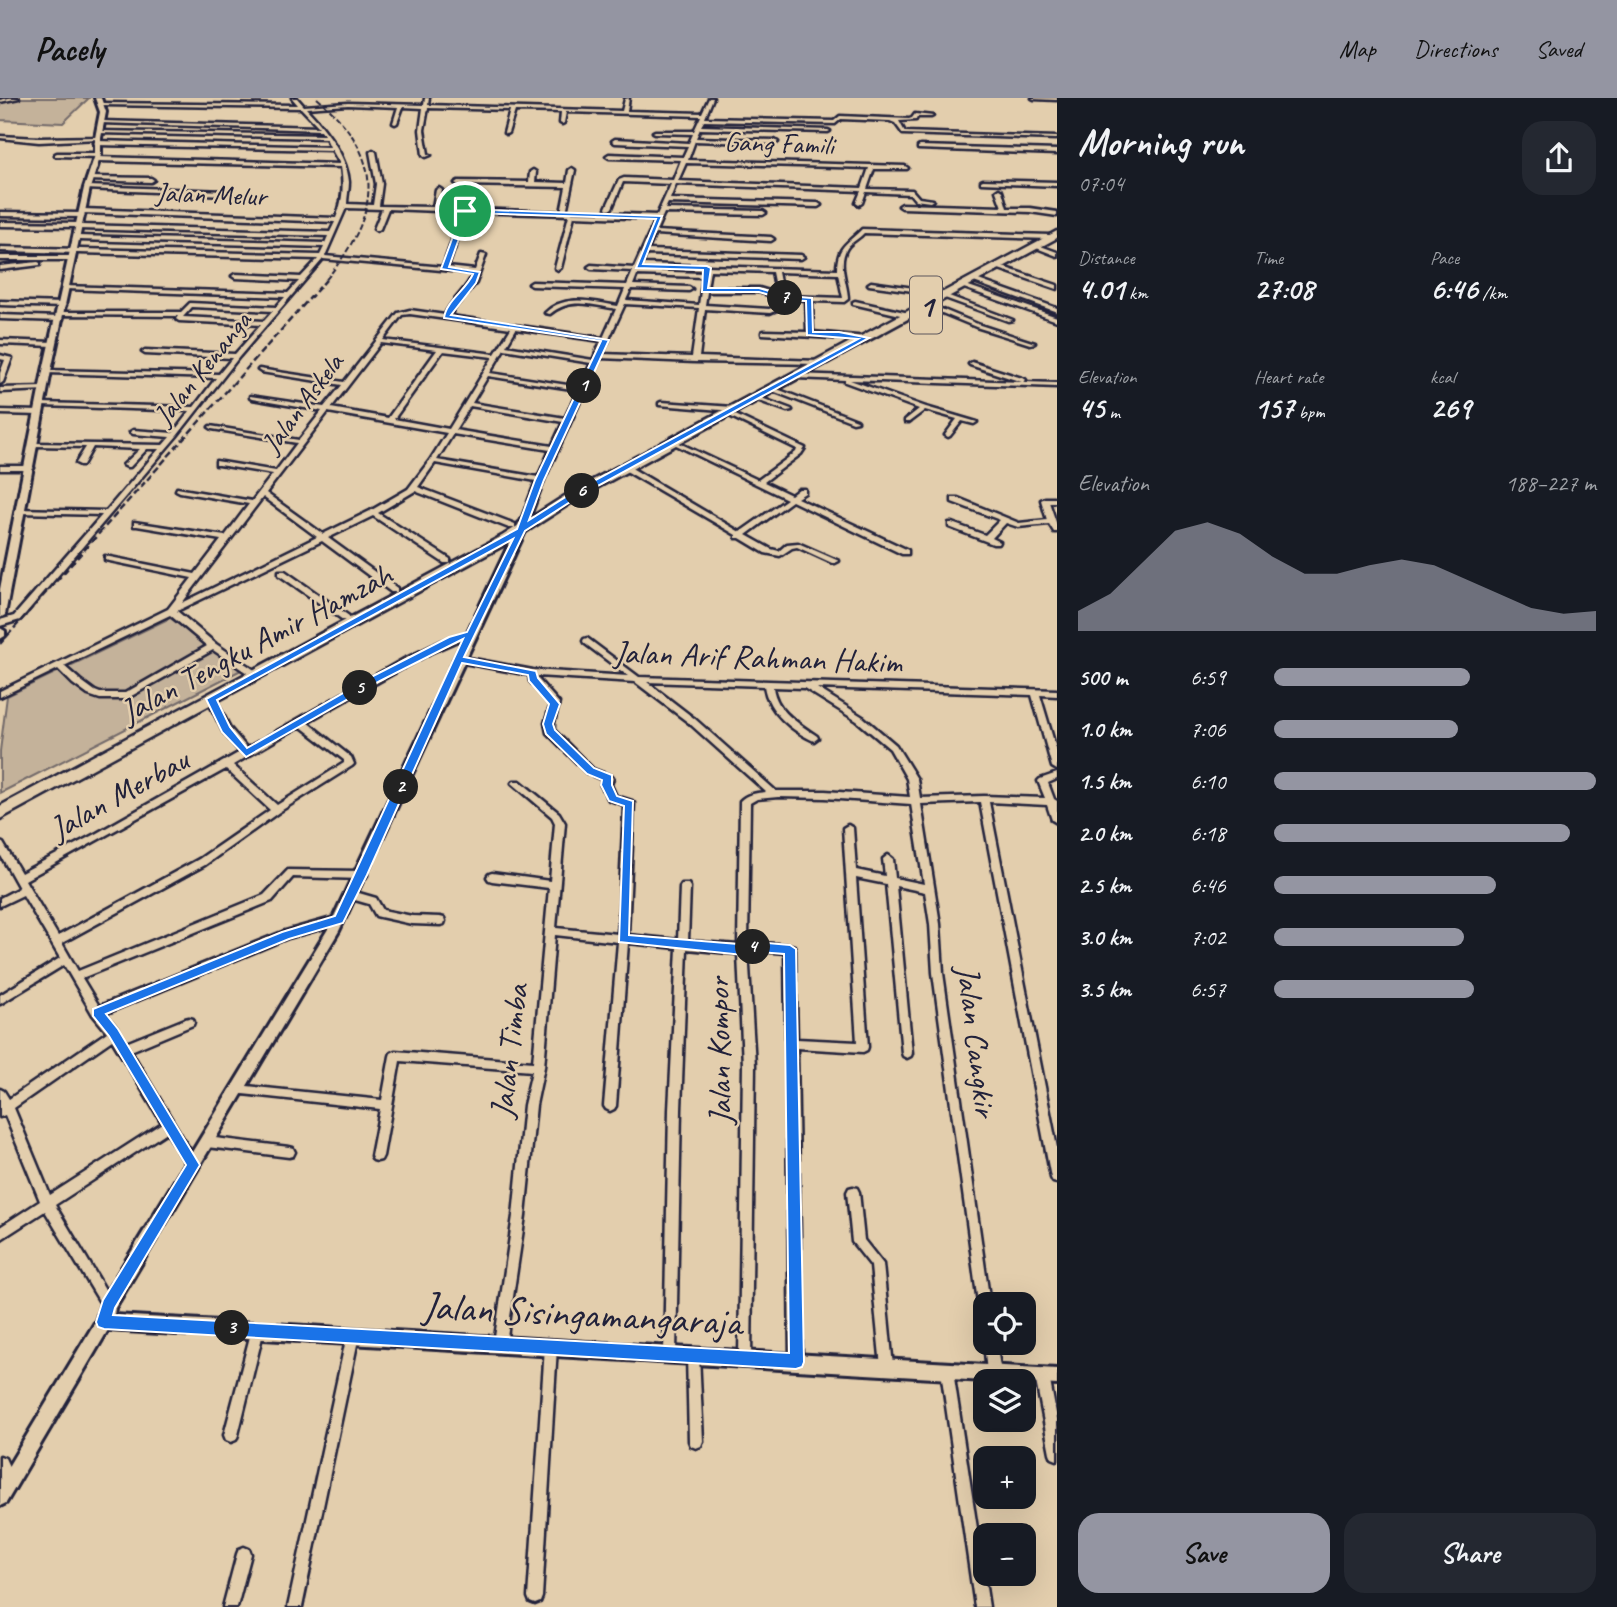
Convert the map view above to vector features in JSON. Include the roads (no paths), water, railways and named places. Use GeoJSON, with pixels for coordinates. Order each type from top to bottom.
{"type":"FeatureCollection","features":[{"type":"Feature","properties":{"kind":"main road","name":"Jalan Tengku Amir Hamzah"},"geometry":{"type":"LineString","coordinates":[[0,800],[253,672],[1055,236]]}},
{"type":"Feature","properties":{"kind":"main road","name":"Jalan Tengku Amir Hamzah"},"geometry":{"type":"LineString","coordinates":[[0,813],[211,699],[394,590],[523,525]]}},
{"type":"Feature","properties":{"kind":"street"},"geometry":{"type":"LineString","coordinates":[[0,102],[18,98]]}},
{"type":"Feature","properties":{"kind":"street","name":"Jalan Kenanga"},"geometry":{"type":"LineString","coordinates":[[0,623],[17,618],[175,435],[237,356],[322,257],[344,206],[346,182],[343,166],[323,129],[294,98]]}},
{"type":"Feature","properties":{"kind":"street"},"geometry":{"type":"LineString","coordinates":[[426,98],[422,130],[428,155]]}},
{"type":"Feature","properties":{"kind":"street"},"geometry":{"type":"LineString","coordinates":[[464,107],[466,98]]}},
{"type":"Feature","properties":{"kind":"street"},"geometry":{"type":"LineString","coordinates":[[489,108],[492,98]]}},
{"type":"Feature","properties":{"kind":"street"},"geometry":{"type":"LineString","coordinates":[[559,98],[562,123]]}},
{"type":"Feature","properties":{"kind":"street"},"geometry":{"type":"LineString","coordinates":[[0,1497],[237,1090],[283,1018],[352,895],[458,659],[523,525],[540,480],[622,305],[711,98]]}},
{"type":"Feature","properties":{"kind":"street"},"geometry":{"type":"LineString","coordinates":[[1034,98],[1057,99]]}},
{"type":"Feature","properties":{"kind":"street"},"geometry":{"type":"LineString","coordinates":[[624,112],[626,99]]}},
{"type":"Feature","properties":{"kind":"street"},"geometry":{"type":"LineString","coordinates":[[0,615],[47,371],[88,186],[98,157],[101,121],[99,100],[304,107],[349,101],[538,112],[624,112],[835,122],[840,117],[892,120],[931,116]]}},
{"type":"Feature","properties":{"kind":"street"},"geometry":{"type":"LineString","coordinates":[[395,123],[401,106]]}},
{"type":"Feature","properties":{"kind":"street"},"geometry":{"type":"LineString","coordinates":[[506,133],[513,109]]}},
{"type":"Feature","properties":{"kind":"street"},"geometry":{"type":"LineString","coordinates":[[101,121],[112,119]]}},
{"type":"Feature","properties":{"kind":"street"},"geometry":{"type":"LineString","coordinates":[[892,120],[897,122],[903,133],[1057,138]]}},
{"type":"Feature","properties":{"kind":"street"},"geometry":{"type":"LineString","coordinates":[[101,121],[323,129]]}},
{"type":"Feature","properties":{"kind":"street"},"geometry":{"type":"LineString","coordinates":[[615,141],[828,131]]}},
{"type":"Feature","properties":{"kind":"street"},"geometry":{"type":"LineString","coordinates":[[655,132],[775,142]]}},
{"type":"Feature","properties":{"kind":"street"},"geometry":{"type":"LineString","coordinates":[[1006,136],[1010,156],[1057,157]]}},
{"type":"Feature","properties":{"kind":"street"},"geometry":{"type":"LineString","coordinates":[[0,137],[39,140],[327,137]]}},
{"type":"Feature","properties":{"kind":"street"},"geometry":{"type":"LineString","coordinates":[[98,138],[333,149]]}},
{"type":"Feature","properties":{"kind":"street"},"geometry":{"type":"LineString","coordinates":[[920,148],[1057,152]]}},
{"type":"Feature","properties":{"kind":"street"},"geometry":{"type":"LineString","coordinates":[[373,152],[379,184],[376,207]]}},
{"type":"Feature","properties":{"kind":"street"},"geometry":{"type":"LineString","coordinates":[[57,155],[343,166]]}},
{"type":"Feature","properties":{"kind":"street","name":"Gang Famili"},"geometry":{"type":"LineString","coordinates":[[609,156],[905,168]]}},
{"type":"Feature","properties":{"kind":"street"},"geometry":{"type":"LineString","coordinates":[[859,203],[872,167]]}},
{"type":"Feature","properties":{"kind":"street"},"geometry":{"type":"LineString","coordinates":[[563,214],[572,170]]}},
{"type":"Feature","properties":{"kind":"street"},"geometry":{"type":"LineString","coordinates":[[532,184],[533,172]]}},
{"type":"Feature","properties":{"kind":"street"},"geometry":{"type":"LineString","coordinates":[[88,186],[151,180]]}},
{"type":"Feature","properties":{"kind":"street"},"geometry":{"type":"LineString","coordinates":[[609,208],[621,181],[912,192],[917,199],[930,200]]}},
{"type":"Feature","properties":{"kind":"street"},"geometry":{"type":"LineString","coordinates":[[983,182],[1057,184]]}},
{"type":"Feature","properties":{"kind":"street"},"geometry":{"type":"LineString","coordinates":[[458,183],[568,186]]}},
{"type":"Feature","properties":{"kind":"street"},"geometry":{"type":"LineString","coordinates":[[88,186],[225,195]]}},
{"type":"Feature","properties":{"kind":"street"},"geometry":{"type":"LineString","coordinates":[[435,209],[439,190]]}},
{"type":"Feature","properties":{"kind":"street"},"geometry":{"type":"LineString","coordinates":[[999,191],[1005,209]]}},
{"type":"Feature","properties":{"kind":"street"},"geometry":{"type":"LineString","coordinates":[[667,201],[818,205]]}},
{"type":"Feature","properties":{"kind":"street"},"geometry":{"type":"LineString","coordinates":[[344,206],[563,214],[763,213]]}},
{"type":"Feature","properties":{"kind":"street"},"geometry":{"type":"LineString","coordinates":[[902,206],[1005,209],[1057,214]]}},
{"type":"Feature","properties":{"kind":"street"},"geometry":{"type":"LineString","coordinates":[[377,229],[386,207]]}},
{"type":"Feature","properties":{"kind":"street"},"geometry":{"type":"LineString","coordinates":[[444,269],[465,211]]}},
{"type":"Feature","properties":{"kind":"street","name":"Jalan Melur"},"geometry":{"type":"LineString","coordinates":[[0,214],[82,213],[338,219]]}},
{"type":"Feature","properties":{"kind":"street"},"geometry":{"type":"LineString","coordinates":[[558,268],[572,214]]}},
{"type":"Feature","properties":{"kind":"street"},"geometry":{"type":"LineString","coordinates":[[0,224],[331,234]]}},
{"type":"Feature","properties":{"kind":"street"},"geometry":{"type":"LineString","coordinates":[[705,290],[759,290],[778,296],[845,300],[840,259],[846,246],[859,237],[862,231],[1055,236]]}},
{"type":"Feature","properties":{"kind":"street"},"geometry":{"type":"LineString","coordinates":[[653,232],[771,239]]}},
{"type":"Feature","properties":{"kind":"street"},"geometry":{"type":"LineString","coordinates":[[0,244],[73,251]]}},
{"type":"Feature","properties":{"kind":"street"},"geometry":{"type":"LineString","coordinates":[[0,258],[73,251],[326,245]]}},
{"type":"Feature","properties":{"kind":"street"},"geometry":{"type":"LineString","coordinates":[[1036,246],[1057,254]]}},
{"type":"Feature","properties":{"kind":"street"},"geometry":{"type":"LineString","coordinates":[[0,249],[322,257],[477,272]]}},
{"type":"Feature","properties":{"kind":"street"},"geometry":{"type":"LineString","coordinates":[[0,268],[73,251]]}},
{"type":"Feature","properties":{"kind":"street"},"geometry":{"type":"LineString","coordinates":[[644,252],[801,257]]}},
{"type":"Feature","properties":{"kind":"street"},"geometry":{"type":"LineString","coordinates":[[447,317],[450,309],[472,283],[483,255]]}},
{"type":"Feature","properties":{"kind":"street"},"geometry":{"type":"LineString","coordinates":[[591,266],[706,272],[841,272]]}},
{"type":"Feature","properties":{"kind":"street"},"geometry":{"type":"LineString","coordinates":[[998,267],[1057,288]]}},
{"type":"Feature","properties":{"kind":"street"},"geometry":{"type":"LineString","coordinates":[[775,270],[777,282]]}},
{"type":"Feature","properties":{"kind":"street"},"geometry":{"type":"LineString","coordinates":[[695,360],[706,272]]}},
{"type":"Feature","properties":{"kind":"street"},"geometry":{"type":"LineString","coordinates":[[235,276],[302,279]]}},
{"type":"Feature","properties":{"kind":"street"},"geometry":{"type":"LineString","coordinates":[[968,283],[1057,310]]}},
{"type":"Feature","properties":{"kind":"street"},"geometry":{"type":"LineString","coordinates":[[968,283],[1057,319]]}},
{"type":"Feature","properties":{"kind":"street"},"geometry":{"type":"LineString","coordinates":[[532,284],[689,289]]}},
{"type":"Feature","properties":{"kind":"street"},"geometry":{"type":"LineString","coordinates":[[871,284],[946,295],[1010,320]]}},
{"type":"Feature","properties":{"kind":"street"},"geometry":{"type":"LineString","coordinates":[[66,287],[289,295]]}},
{"type":"Feature","properties":{"kind":"street"},"geometry":{"type":"LineString","coordinates":[[548,313],[554,305],[566,301],[773,310],[778,296]]}},
{"type":"Feature","properties":{"kind":"street"},"geometry":{"type":"LineString","coordinates":[[809,299],[810,334]]}},
{"type":"Feature","properties":{"kind":"street"},"geometry":{"type":"LineString","coordinates":[[0,303],[61,312]]}},
{"type":"Feature","properties":{"kind":"street"},"geometry":{"type":"LineString","coordinates":[[855,303],[909,315]]}},
{"type":"Feature","properties":{"kind":"street"},"geometry":{"type":"LineString","coordinates":[[265,323],[179,319],[190,305],[278,309]]}},
{"type":"Feature","properties":{"kind":"street"},"geometry":{"type":"LineString","coordinates":[[927,305],[978,326],[1032,342]]}},
{"type":"Feature","properties":{"kind":"street"},"geometry":{"type":"LineString","coordinates":[[0,317],[61,312],[182,314]]}},
{"type":"Feature","properties":{"kind":"street","name":"Jalan Askela"},"geometry":{"type":"LineString","coordinates":[[171,611],[402,313],[605,340]]}},
{"type":"Feature","properties":{"kind":"street","name":"Jalan Askela"},"geometry":{"type":"LineString","coordinates":[[0,694],[373,513],[414,488],[515,326]]}},
{"type":"Feature","properties":{"kind":"street"},"geometry":{"type":"LineString","coordinates":[[764,333],[839,334],[866,338]]}},
{"type":"Feature","properties":{"kind":"street"},"geometry":{"type":"LineString","coordinates":[[378,341],[497,356]]}},
{"type":"Feature","properties":{"kind":"street"},"geometry":{"type":"LineString","coordinates":[[0,342],[53,344]]}},
{"type":"Feature","properties":{"kind":"street"},"geometry":{"type":"LineString","coordinates":[[502,347],[596,359],[820,363]]}},
{"type":"Feature","properties":{"kind":"street"},"geometry":{"type":"LineString","coordinates":[[389,421],[440,349]]}},
{"type":"Feature","properties":{"kind":"street"},"geometry":{"type":"LineString","coordinates":[[145,352],[237,356]]}},
{"type":"Feature","properties":{"kind":"street"},"geometry":{"type":"LineString","coordinates":[[0,356],[9,358],[0,382]]}},
{"type":"Feature","properties":{"kind":"street"},"geometry":{"type":"LineString","coordinates":[[972,364],[1033,384]]}},
{"type":"Feature","properties":{"kind":"street"},"geometry":{"type":"LineString","coordinates":[[261,370],[346,384]]}},
{"type":"Feature","properties":{"kind":"street"},"geometry":{"type":"LineString","coordinates":[[47,371],[221,376]]}},
{"type":"Feature","properties":{"kind":"street"},"geometry":{"type":"LineString","coordinates":[[485,374],[582,390]]}},
{"type":"Feature","properties":{"kind":"street"},"geometry":{"type":"LineString","coordinates":[[795,376],[1057,385]]}},
{"type":"Feature","properties":{"kind":"street"},"geometry":{"type":"LineString","coordinates":[[840,378],[924,408],[974,422]]}},
{"type":"Feature","properties":{"kind":"street"},"geometry":{"type":"LineString","coordinates":[[0,390],[44,389]]}},
{"type":"Feature","properties":{"kind":"street"},"geometry":{"type":"LineString","coordinates":[[765,393],[789,410]]}},
{"type":"Feature","properties":{"kind":"street"},"geometry":{"type":"LineString","coordinates":[[765,393],[841,421]]}},
{"type":"Feature","properties":{"kind":"street"},"geometry":{"type":"LineString","coordinates":[[765,393],[855,421]]}},
{"type":"Feature","properties":{"kind":"street"},"geometry":{"type":"LineString","coordinates":[[252,397],[555,449]]}},
{"type":"Feature","properties":{"kind":"street"},"geometry":{"type":"LineString","coordinates":[[467,404],[568,421]]}},
{"type":"Feature","properties":{"kind":"street"},"geometry":{"type":"LineString","coordinates":[[661,404],[730,411],[801,448],[799,453],[760,482]]}},
{"type":"Feature","properties":{"kind":"street"},"geometry":{"type":"LineString","coordinates":[[0,412],[41,408],[196,409]]}},
{"type":"Feature","properties":{"kind":"street"},"geometry":{"type":"LineString","coordinates":[[907,421],[924,408]]}},
{"type":"Feature","properties":{"kind":"street"},"geometry":{"type":"LineString","coordinates":[[948,435],[961,418]]}},
{"type":"Feature","properties":{"kind":"street"},"geometry":{"type":"LineString","coordinates":[[212,427],[301,442]]}},
{"type":"Feature","properties":{"kind":"street"},"geometry":{"type":"LineString","coordinates":[[133,432],[175,435]]}},
{"type":"Feature","properties":{"kind":"street"},"geometry":{"type":"LineString","coordinates":[[673,442],[905,552]]}},
{"type":"Feature","properties":{"kind":"street"},"geometry":{"type":"LineString","coordinates":[[35,444],[164,447]]}},
{"type":"Feature","properties":{"kind":"street"},"geometry":{"type":"LineString","coordinates":[[80,463],[91,445]]}},
{"type":"Feature","properties":{"kind":"street"},"geometry":{"type":"LineString","coordinates":[[127,465],[145,447]]}},
{"type":"Feature","properties":{"kind":"street"},"geometry":{"type":"LineString","coordinates":[[433,461],[540,480]]}},
{"type":"Feature","properties":{"kind":"street"},"geometry":{"type":"LineString","coordinates":[[219,463],[277,473]]}},
{"type":"Feature","properties":{"kind":"street"},"geometry":{"type":"LineString","coordinates":[[0,468],[30,468]]}},
{"type":"Feature","properties":{"kind":"street"},"geometry":{"type":"LineString","coordinates":[[625,468],[775,554],[798,545],[835,561]]}},
{"type":"Feature","properties":{"kind":"street"},"geometry":{"type":"LineString","coordinates":[[414,488],[523,525]]}},
{"type":"Feature","properties":{"kind":"street"},"geometry":{"type":"LineString","coordinates":[[180,490],[254,503]]}},
{"type":"Feature","properties":{"kind":"street"},"geometry":{"type":"LineString","coordinates":[[740,536],[803,491]]}},
{"type":"Feature","properties":{"kind":"street"},"geometry":{"type":"LineString","coordinates":[[262,493],[394,590]]}},
{"type":"Feature","properties":{"kind":"street"},"geometry":{"type":"LineString","coordinates":[[955,500],[1023,526],[1030,522],[1051,522]]}},
{"type":"Feature","properties":{"kind":"street"},"geometry":{"type":"LineString","coordinates":[[1057,500],[1045,500],[1051,522],[1057,530]]}},
{"type":"Feature","properties":{"kind":"street"},"geometry":{"type":"LineString","coordinates":[[19,511],[106,513]]}},
{"type":"Feature","properties":{"kind":"street"},"geometry":{"type":"LineString","coordinates":[[373,513],[447,561]]}},
{"type":"Feature","properties":{"kind":"street"},"geometry":{"type":"LineString","coordinates":[[952,525],[992,540],[1005,519]]}},
{"type":"Feature","properties":{"kind":"street"},"geometry":{"type":"LineString","coordinates":[[137,523],[226,539]]}},
{"type":"Feature","properties":{"kind":"street"},"geometry":{"type":"LineString","coordinates":[[108,558],[197,578]]}},
{"type":"Feature","properties":{"kind":"street"},"geometry":{"type":"LineString","coordinates":[[282,573],[346,618]]}},
{"type":"Feature","properties":{"kind":"street"},"geometry":{"type":"LineString","coordinates":[[171,611],[213,646],[253,672]]}},
{"type":"Feature","properties":{"kind":"street","name":"Jalan Merbau"},"geometry":{"type":"LineString","coordinates":[[0,902],[21,885],[246,753],[452,639],[471,634]]}},
{"type":"Feature","properties":{"kind":"street"},"geometry":{"type":"LineString","coordinates":[[587,641],[692,722],[775,794]]}},
{"type":"Feature","properties":{"kind":"street"},"geometry":{"type":"LineString","coordinates":[[59,666],[82,687],[99,696],[116,693],[126,696],[213,646]]}},
{"type":"Feature","properties":{"kind":"street","name":"Jalan Arif Rahman Hakim"},"geometry":{"type":"LineString","coordinates":[[458,659],[533,673],[635,680],[1057,693]]}},
{"type":"Feature","properties":{"kind":"street"},"geometry":{"type":"LineString","coordinates":[[533,673],[533,679],[555,704],[548,724],[550,731],[590,771],[608,778],[606,785],[612,799],[629,803],[623,939],[610,1106]]}},
{"type":"Feature","properties":{"kind":"street"},"geometry":{"type":"LineString","coordinates":[[768,684],[768,695],[775,709],[814,738]]}},
{"type":"Feature","properties":{"kind":"street","name":"Jalan Cangkir"},"geometry":{"type":"LineString","coordinates":[[806,685],[860,719],[892,747],[912,779],[983,1292]]}},
{"type":"Feature","properties":{"kind":"street"},"geometry":{"type":"LineString","coordinates":[[1035,692],[1057,766]]}},
{"type":"Feature","properties":{"kind":"street","name":"Jalan Merbau"},"geometry":{"type":"LineString","coordinates":[[211,699],[226,729],[246,753]]}},
{"type":"Feature","properties":{"kind":"street"},"geometry":{"type":"LineString","coordinates":[[55,942],[202,862],[276,810],[349,764],[348,759],[301,722]]}},
{"type":"Feature","properties":{"kind":"street"},"geometry":{"type":"LineString","coordinates":[[227,764],[276,810]]}},
{"type":"Feature","properties":{"kind":"street"},"geometry":{"type":"LineString","coordinates":[[1057,776],[1043,780],[1053,802],[1057,820]]}},
{"type":"Feature","properties":{"kind":"street","name":"Jalan Timba"},"geometry":{"type":"LineString","coordinates":[[500,1344],[519,1216],[530,1105],[538,1067],[560,821],[517,783]]}},
{"type":"Feature","properties":{"kind":"street","name":"Jalan Kompor"},"geometry":{"type":"LineString","coordinates":[[745,1358],[749,1065],[743,948],[745,801],[752,795],[775,794],[916,801],[984,799],[1053,802]]}},
{"type":"Feature","properties":{"kind":"street"},"geometry":{"type":"LineString","coordinates":[[984,799],[1057,1178]]}},
{"type":"Feature","properties":{"kind":"street"},"geometry":{"type":"LineString","coordinates":[[791,1043],[863,1047],[848,828]]}},
{"type":"Feature","properties":{"kind":"street"},"geometry":{"type":"LineString","coordinates":[[0,846],[97,1012],[114,1033],[193,1165]]}},
{"type":"Feature","properties":{"kind":"street"},"geometry":{"type":"LineString","coordinates":[[888,859],[907,1053]]}},
{"type":"Feature","properties":{"kind":"street"},"geometry":{"type":"LineString","coordinates":[[76,976],[268,898],[291,873],[362,875]]}},
{"type":"Feature","properties":{"kind":"street"},"geometry":{"type":"LineString","coordinates":[[850,873],[929,889]]}},
{"type":"Feature","properties":{"kind":"street"},"geometry":{"type":"LineString","coordinates":[[492,877],[554,884]]}},
{"type":"Feature","properties":{"kind":"street"},"geometry":{"type":"LineString","coordinates":[[670,1354],[685,887]]}},
{"type":"Feature","properties":{"kind":"street"},"geometry":{"type":"LineString","coordinates":[[352,895],[372,901],[380,913],[412,920],[440,921]]}},
{"type":"Feature","properties":{"kind":"street"},"geometry":{"type":"LineString","coordinates":[[97,1012],[286,935],[339,919]]}},
{"type":"Feature","properties":{"kind":"street"},"geometry":{"type":"LineString","coordinates":[[550,931],[682,945],[790,949],[796,1362]]}},
{"type":"Feature","properties":{"kind":"street"},"geometry":{"type":"LineString","coordinates":[[0,1000],[65,959]]}},
{"type":"Feature","properties":{"kind":"street"},"geometry":{"type":"LineString","coordinates":[[124,1049],[189,1021]]}},
{"type":"Feature","properties":{"kind":"street"},"geometry":{"type":"LineString","coordinates":[[4,1109],[114,1033]]}},
{"type":"Feature","properties":{"kind":"street"},"geometry":{"type":"LineString","coordinates":[[377,1156],[395,1056],[538,1067]]}},
{"type":"Feature","properties":{"kind":"street"},"geometry":{"type":"LineString","coordinates":[[237,1090],[386,1105]]}},
{"type":"Feature","properties":{"kind":"street"},"geometry":{"type":"LineString","coordinates":[[0,1094],[4,1109],[47,1203],[106,1313]]}},
{"type":"Feature","properties":{"kind":"street"},"geometry":{"type":"LineString","coordinates":[[0,1234],[169,1125]]}},
{"type":"Feature","properties":{"kind":"street"},"geometry":{"type":"LineString","coordinates":[[207,1142],[289,1152]]}},
{"type":"Feature","properties":{"kind":"street"},"geometry":{"type":"LineString","coordinates":[[853,1192],[858,1242],[877,1264],[887,1367]]}},
{"type":"Feature","properties":{"kind":"street","name":"Jalan Sisingamangaraja"},"geometry":{"type":"LineString","coordinates":[[106,1313],[258,1329],[973,1372]]}},
{"type":"Feature","properties":{"kind":"street"},"geometry":{"type":"LineString","coordinates":[[231,1435],[258,1329]]}},
{"type":"Feature","properties":{"kind":"street"},"geometry":{"type":"LineString","coordinates":[[295,1607],[353,1335]]}},
{"type":"Feature","properties":{"kind":"street"},"geometry":{"type":"LineString","coordinates":[[535,1597],[551,1347]]}},
{"type":"Feature","properties":{"kind":"street"},"geometry":{"type":"LineString","coordinates":[[693,1355],[696,1441]]}},
{"type":"Feature","properties":{"kind":"street"},"geometry":{"type":"LineString","coordinates":[[947,1371],[982,1607]]}},
{"type":"Feature","properties":{"kind":"street"},"geometry":{"type":"LineString","coordinates":[[1050,1377],[1057,1453]]}},
{"type":"Feature","properties":{"kind":"street"},"geometry":{"type":"LineString","coordinates":[[0,1463],[9,1482]]}},
{"type":"Feature","properties":{"kind":"street"},"geometry":{"type":"LineString","coordinates":[[230,1607],[244,1554]]}},
{"type":"Feature","properties":{"kind":"railway"},"geometry":{"type":"LineString","coordinates":[[317,98],[340,121],[356,143],[366,165],[368,188],[365,210],[357,234],[324,282]]}},
{"type":"Feature","properties":{"kind":"railway"},"geometry":{"type":"LineString","coordinates":[[0,644],[326,280]]}}]}
